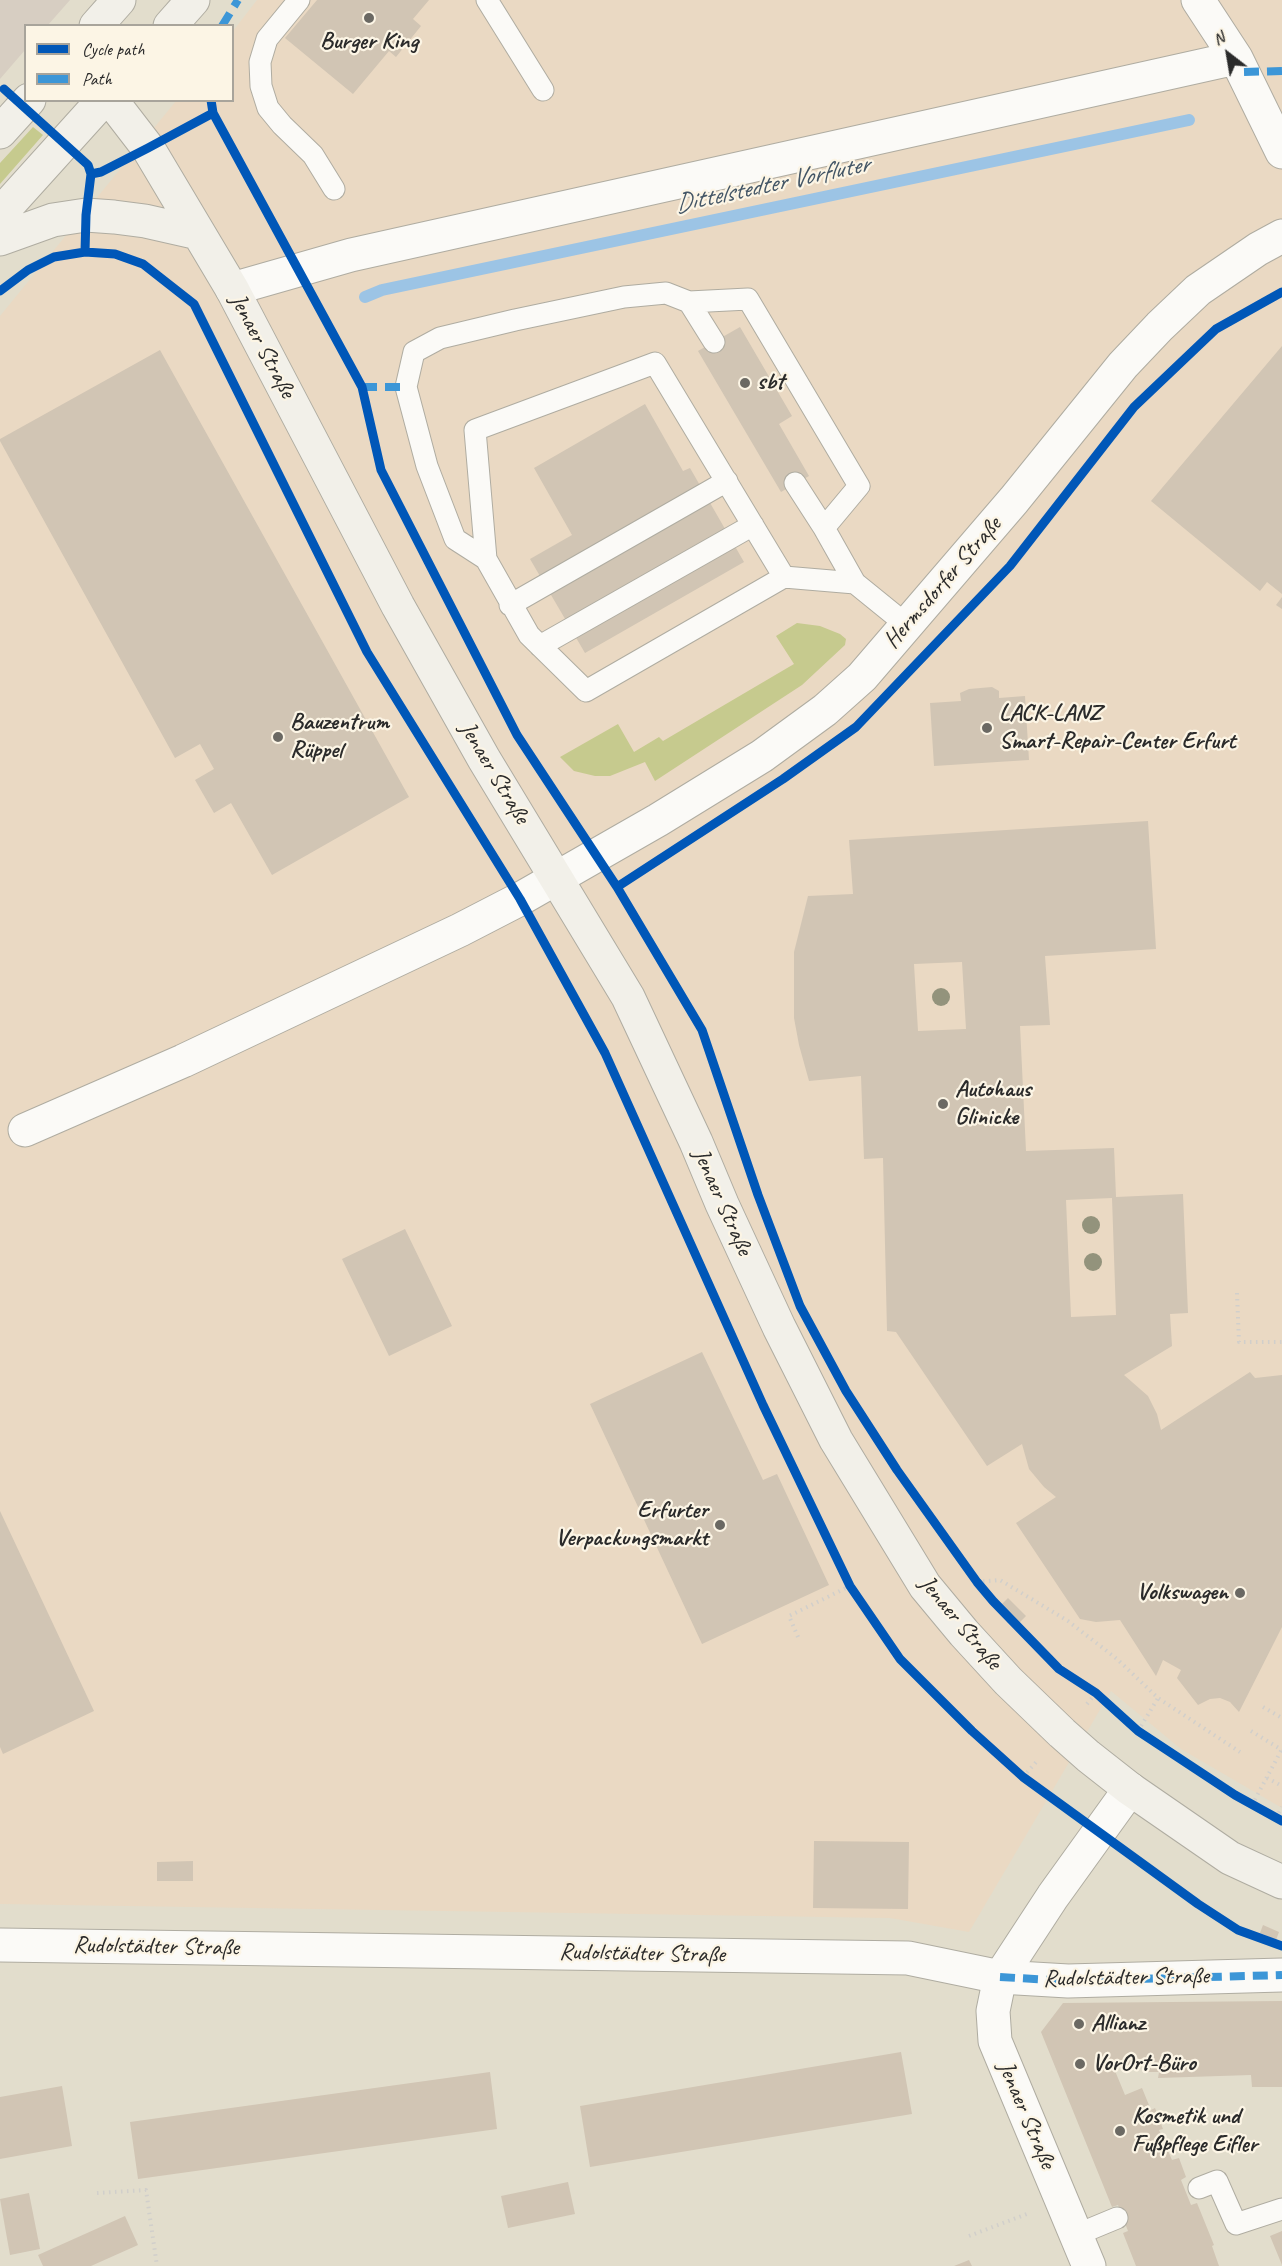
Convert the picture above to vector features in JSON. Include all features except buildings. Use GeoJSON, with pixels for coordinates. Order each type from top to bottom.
{"type":"FeatureCollection","features":[{"type":"Feature","properties":{"kind":"main road"},"geometry":{"type":"LineString","coordinates":[[98,24],[119,0]]}},
{"type":"Feature","properties":{"kind":"main road"},"geometry":{"type":"LineString","coordinates":[[172,24],[193,0]]}},
{"type":"Feature","properties":{"kind":"main road"},"geometry":{"type":"LineString","coordinates":[[0,132],[27,102]]}},
{"type":"Feature","properties":{"kind":"main road"},"geometry":{"type":"LineString","coordinates":[[0,214],[101,102]]}},
{"type":"Feature","properties":{"kind":"main road","name":"Jenaer Straße"},"geometry":{"type":"LineString","coordinates":[[113,102],[148,148],[232,289],[398,606],[484,759],[628,997],[779,1327],[836,1440],[892,1533],[925,1586],[1008,1681],[1062,1733],[1130,1789]]}},
{"type":"Feature","properties":{"kind":"main road"},"geometry":{"type":"LineString","coordinates":[[0,239],[53,220],[86,215],[145,221],[198,233]]}},
{"type":"Feature","properties":{"kind":"main road"},"geometry":{"type":"LineString","coordinates":[[1130,1789],[1230,1858],[1282,1882]]}},
{"type":"Feature","properties":{"kind":"street"},"geometry":{"type":"LineString","coordinates":[[1198,0],[1236,58],[1282,152]]}},
{"type":"Feature","properties":{"kind":"street"},"geometry":{"type":"LineString","coordinates":[[232,289],[351,255],[1236,58]]}},
{"type":"Feature","properties":{"kind":"street","name":"Hermsdorfer Straße"},"geometry":{"type":"LineString","coordinates":[[26,1130],[183,1061],[428,946],[558,878],[762,756],[825,710],[862,677],[1014,500],[1123,365],[1153,334],[1198,290],[1258,249],[1282,236]]}},
{"type":"Feature","properties":{"kind":"street","name":"Jenaer Straße"},"geometry":{"type":"LineString","coordinates":[[1089,2266],[995,2041],[993,2011],[1000,1977],[1053,1896],[1130,1789]]}},
{"type":"Feature","properties":{"kind":"street","name":"Rudolstädter Straße"},"geometry":{"type":"LineString","coordinates":[[0,1945],[908,1958],[1000,1977],[1068,1982],[1282,1975]]}},
{"type":"Feature","properties":{"kind":"lane"},"geometry":{"type":"LineString","coordinates":[[298,0],[267,39],[260,62],[261,86],[268,108],[282,125],[313,154],[334,189]]}},
{"type":"Feature","properties":{"kind":"lane"},"geometry":{"type":"LineString","coordinates":[[487,0],[543,90]]}},
{"type":"Feature","properties":{"kind":"lane"},"geometry":{"type":"LineString","coordinates":[[486,559],[455,539],[427,466],[406,387],[414,352],[440,338],[624,297],[666,293],[689,302],[748,299],[859,486],[824,528]]}},
{"type":"Feature","properties":{"kind":"lane"},"geometry":{"type":"LineString","coordinates":[[689,302],[714,342]]}},
{"type":"Feature","properties":{"kind":"lane"},"geometry":{"type":"LineString","coordinates":[[784,577],[655,363],[475,430],[486,559],[510,605],[530,635],[586,690],[784,577],[855,583]]}},
{"type":"Feature","properties":{"kind":"lane"},"geometry":{"type":"LineString","coordinates":[[510,605],[727,481]]}},
{"type":"Feature","properties":{"kind":"lane"},"geometry":{"type":"LineString","coordinates":[[795,483],[855,583],[908,626]]}},
{"type":"Feature","properties":{"kind":"lane"},"geometry":{"type":"LineString","coordinates":[[540,646],[753,525]]}},
{"type":"Feature","properties":{"kind":"lane"},"geometry":{"type":"LineString","coordinates":[[1199,2188],[1217,2181],[1236,2224],[1282,2209]]}},
{"type":"Feature","properties":{"kind":"lane"},"geometry":{"type":"LineString","coordinates":[[1076,2235],[1117,2218]]}},
{"type":"Feature","properties":{"kind":"path"},"geometry":{"type":"LineString","coordinates":[[1237,1293],[1239,1342],[1282,1342]]}},
{"type":"Feature","properties":{"kind":"path"},"geometry":{"type":"LineString","coordinates":[[970,1573],[980,1585],[1000,1580],[1068,1621],[1117,1659],[1158,1698],[1240,1752]]}},
{"type":"Feature","properties":{"kind":"path"},"geometry":{"type":"LineString","coordinates":[[845,1576],[856,1596]]}},
{"type":"Feature","properties":{"kind":"path"},"geometry":{"type":"LineString","coordinates":[[798,1636],[789,1616],[850,1587]]}},
{"type":"Feature","properties":{"kind":"path"},"geometry":{"type":"LineString","coordinates":[[1087,1687],[1104,1701]]}},
{"type":"Feature","properties":{"kind":"path"},"geometry":{"type":"LineString","coordinates":[[1138,1731],[1158,1698]]}},
{"type":"Feature","properties":{"kind":"path"},"geometry":{"type":"LineString","coordinates":[[1263,1707],[1282,1718]]}},
{"type":"Feature","properties":{"kind":"path"},"geometry":{"type":"LineString","coordinates":[[1130,1724],[1148,1738]]}},
{"type":"Feature","properties":{"kind":"path"},"geometry":{"type":"LineString","coordinates":[[1251,1731],[1282,1749],[1267,1778],[1264,1811],[1282,1807]]}},
{"type":"Feature","properties":{"kind":"path"},"geometry":{"type":"LineString","coordinates":[[1014,1770],[1030,1783]]}},
{"type":"Feature","properties":{"kind":"path"},"geometry":{"type":"LineString","coordinates":[[1267,1778],[1282,1786]]}},
{"type":"Feature","properties":{"kind":"path"},"geometry":{"type":"LineString","coordinates":[[97,2193],[146,2190],[158,2266]]}},
{"type":"Feature","properties":{"kind":"path"},"geometry":{"type":"LineString","coordinates":[[969,2236],[995,2226]]}},
{"type":"Feature","properties":{"kind":"shaded area"},"geometry":{"type":"Polygon","coordinates":[[[0,0],[70,0],[49,24],[24,24],[24,51],[0,79],[0,0]]]}},
{"type":"Feature","properties":{"kind":"shaded area"},"geometry":{"type":"Polygon","coordinates":[[[257,0],[1282,0],[1282,1808],[1181,1749],[1111,1691],[969,1932],[890,1918],[0,1904],[0,316],[175,102],[234,102],[234,30],[257,0]]]}},
{"type":"Feature","properties":{"kind":"green space"},"geometry":{"type":"Polygon","coordinates":[[[33,127],[43,135],[0,184],[0,163],[33,127]]]}},
{"type":"Feature","properties":{"kind":"green space"},"geometry":{"type":"Polygon","coordinates":[[[797,623],[820,626],[840,634],[846,639],[845,645],[802,685],[655,781],[645,762],[610,776],[595,776],[574,771],[560,757],[618,724],[634,752],[659,737],[663,741],[794,664],[776,636],[797,623]]]}},
{"type":"Feature","properties":{"kind":"waterway","name":"Dittelstedter Vorfluter"},"geometry":{"type":"LineString","coordinates":[[365,297],[382,290],[1189,120]]}},
{"type":"Feature","properties":{"kind":"marked path"},"geometry":{"type":"LineString","coordinates":[[223,24],[238,0]]}},
{"type":"Feature","properties":{"kind":"marked path"},"geometry":{"type":"LineString","coordinates":[[1244,72],[1282,71]]}},
{"type":"Feature","properties":{"kind":"marked path"},"geometry":{"type":"LineString","coordinates":[[362,387],[406,387]]}},
{"type":"Feature","properties":{"kind":"marked path"},"geometry":{"type":"LineString","coordinates":[[1000,1977],[1068,1981],[1282,1975]]}},
{"type":"Feature","properties":{"kind":"cycle path"},"geometry":{"type":"LineString","coordinates":[[4,89],[88,165],[91,174],[86,215],[85,252]]}},
{"type":"Feature","properties":{"kind":"cycle path"},"geometry":{"type":"LineString","coordinates":[[211,102],[213,113],[362,387],[381,470],[517,735],[617,887],[702,1030],[758,1195],[800,1306],[846,1391],[897,1470],[977,1582],[1059,1669],[1096,1693],[1138,1731],[1235,1795],[1282,1821]]}},
{"type":"Feature","properties":{"kind":"cycle path"},"geometry":{"type":"LineString","coordinates":[[91,174],[101,172],[213,113]]}},
{"type":"Feature","properties":{"kind":"cycle path"},"geometry":{"type":"LineString","coordinates":[[0,291],[28,270],[54,257],[85,252],[115,254],[143,264],[194,304],[367,652],[520,899],[605,1053],[763,1405],[850,1586],[900,1659],[972,1731],[1023,1777],[1198,1904],[1238,1930],[1282,1946]]}},
{"type":"Feature","properties":{"kind":"cycle path"},"geometry":{"type":"LineString","coordinates":[[617,887],[783,779],[856,727],[1010,566],[1134,407],[1216,329],[1282,292]]}},
{"type":"Feature","properties":{"kind":"place","name":"Burger King"},"geometry":{"type":"Point","coordinates":[369,18]}},
{"type":"Feature","properties":{"kind":"place","name":"sbt"},"geometry":{"type":"Point","coordinates":[745,383]}},
{"type":"Feature","properties":{"kind":"place","name":"LACK-LANZ Smart-Repair-Center Erfurt"},"geometry":{"type":"Point","coordinates":[987,728]}},
{"type":"Feature","properties":{"kind":"place","name":"Bauzentrum Rüppel"},"geometry":{"type":"Point","coordinates":[278,737]}},
{"type":"Feature","properties":{"kind":"place","name":"Autohaus Glinicke"},"geometry":{"type":"Point","coordinates":[943,1104]}},
{"type":"Feature","properties":{"kind":"place","name":"Erfurter Verpackungsmarkt"},"geometry":{"type":"Point","coordinates":[720,1525]}},
{"type":"Feature","properties":{"kind":"place","name":"Volkswagen"},"geometry":{"type":"Point","coordinates":[1240,1593]}},
{"type":"Feature","properties":{"kind":"place","name":"Allianz"},"geometry":{"type":"Point","coordinates":[1079,2024]}},
{"type":"Feature","properties":{"kind":"place","name":"VorOrt-Büro"},"geometry":{"type":"Point","coordinates":[1080,2064]}},
{"type":"Feature","properties":{"kind":"place","name":"Kosmetik und Fußpflege Eifler"},"geometry":{"type":"Point","coordinates":[1120,2131]}}]}
